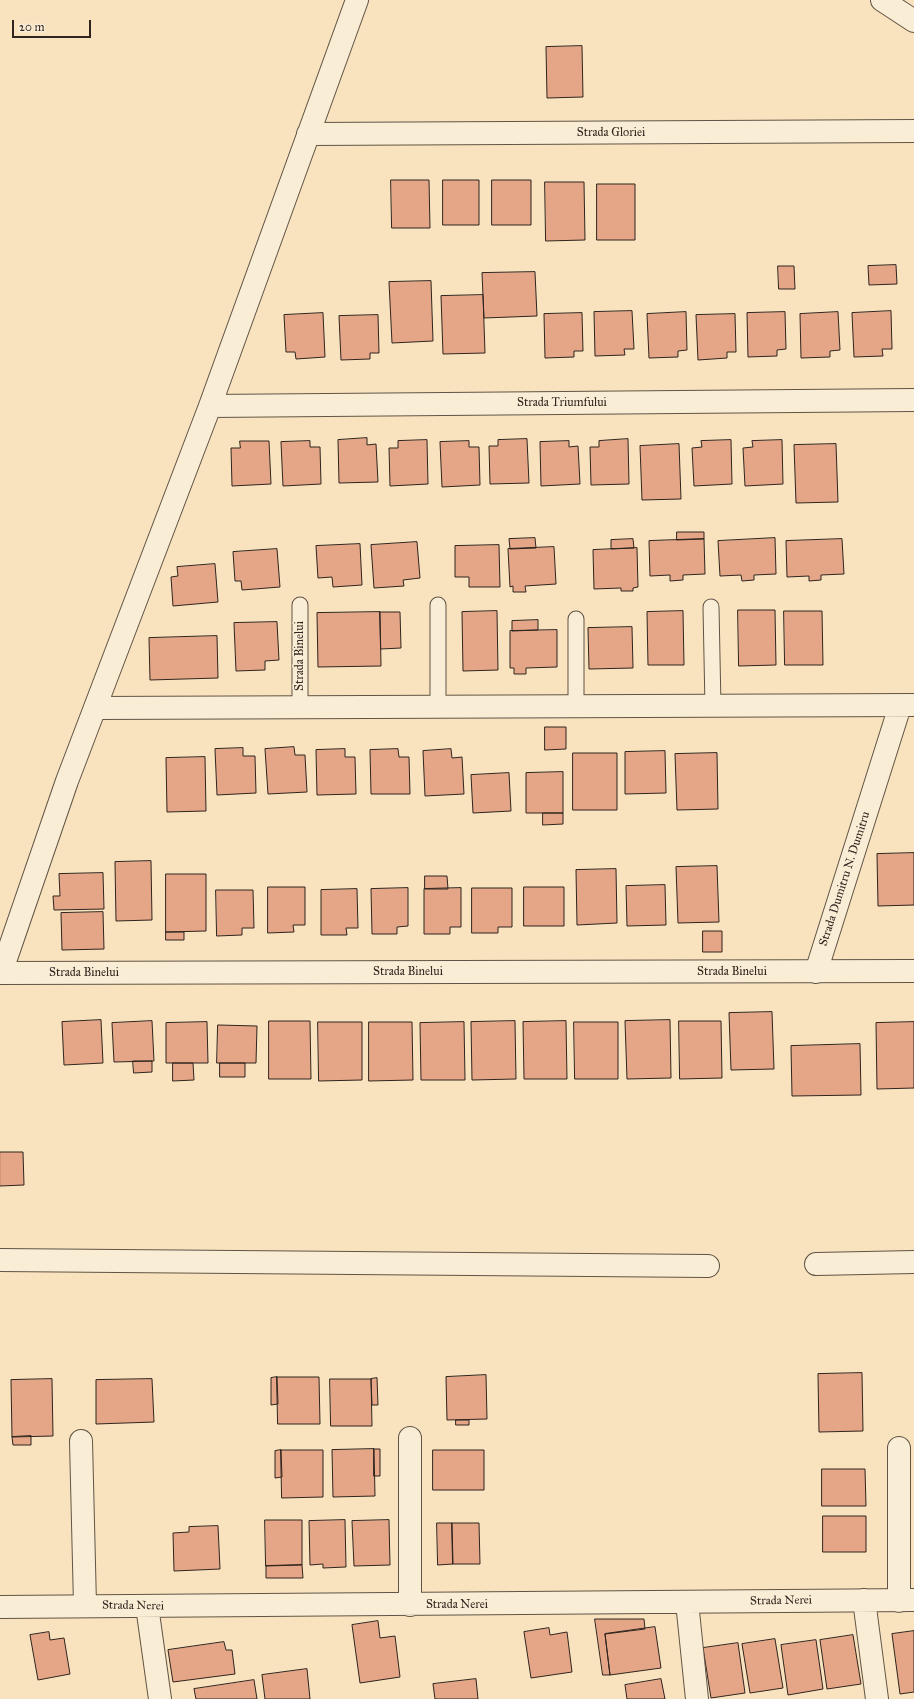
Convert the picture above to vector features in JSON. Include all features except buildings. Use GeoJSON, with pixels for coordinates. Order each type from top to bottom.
{"type":"FeatureCollection","features":[{"type":"Feature","properties":{"kind":"street"},"geometry":{"type":"LineString","coordinates":[[95,708],[210,406],[358,0]]}},
{"type":"Feature","properties":{"kind":"street"},"geometry":{"type":"LineString","coordinates":[[882,0],[914,21]]}},
{"type":"Feature","properties":{"kind":"street","name":"Strada Gloriei"},"geometry":{"type":"LineString","coordinates":[[308,134],[914,131]]}},
{"type":"Feature","properties":{"kind":"street","name":"Strada Triumfului"},"geometry":{"type":"LineString","coordinates":[[210,406],[914,400]]}},
{"type":"Feature","properties":{"kind":"street","name":"Strada Binelui"},"geometry":{"type":"LineString","coordinates":[[816,972],[1,973],[67,782],[95,708],[907,706]]}},
{"type":"Feature","properties":{"kind":"street","name":"Strada Dumitru N. Dumitru"},"geometry":{"type":"LineString","coordinates":[[816,972],[907,706]]}},
{"type":"Feature","properties":{"kind":"street"},"geometry":{"type":"LineString","coordinates":[[816,972],[914,972]]}},
{"type":"Feature","properties":{"kind":"street"},"geometry":{"type":"LineString","coordinates":[[0,1260],[708,1266]]}},
{"type":"Feature","properties":{"kind":"street"},"geometry":{"type":"LineString","coordinates":[[816,1264],[914,1262]]}},
{"type":"Feature","properties":{"kind":"street"},"geometry":{"type":"LineString","coordinates":[[410,1438],[410,1605]]}},
{"type":"Feature","properties":{"kind":"street"},"geometry":{"type":"LineString","coordinates":[[81,1441],[85,1606]]}},
{"type":"Feature","properties":{"kind":"street"},"geometry":{"type":"LineString","coordinates":[[899,1448],[907,1600]]}},
{"type":"Feature","properties":{"kind":"street"},"geometry":{"type":"LineString","coordinates":[[864,1600],[877,1699]]}},
{"type":"Feature","properties":{"kind":"street","name":"Strada Nerei"},"geometry":{"type":"LineString","coordinates":[[0,1607],[907,1600]]}},
{"type":"Feature","properties":{"kind":"street"},"geometry":{"type":"LineString","coordinates":[[687,1602],[697,1699]]}},
{"type":"Feature","properties":{"kind":"street"},"geometry":{"type":"LineString","coordinates":[[148,1606],[160,1699]]}},
{"type":"Feature","properties":{"kind":"lane","name":"Strada Binelui"},"geometry":{"type":"LineString","coordinates":[[300,605],[300,707]]}},
{"type":"Feature","properties":{"kind":"lane"},"geometry":{"type":"LineString","coordinates":[[438,605],[438,708]]}},
{"type":"Feature","properties":{"kind":"lane"},"geometry":{"type":"LineString","coordinates":[[711,607],[713,707]]}},
{"type":"Feature","properties":{"kind":"lane"},"geometry":{"type":"LineString","coordinates":[[576,619],[576,708]]}}]}
